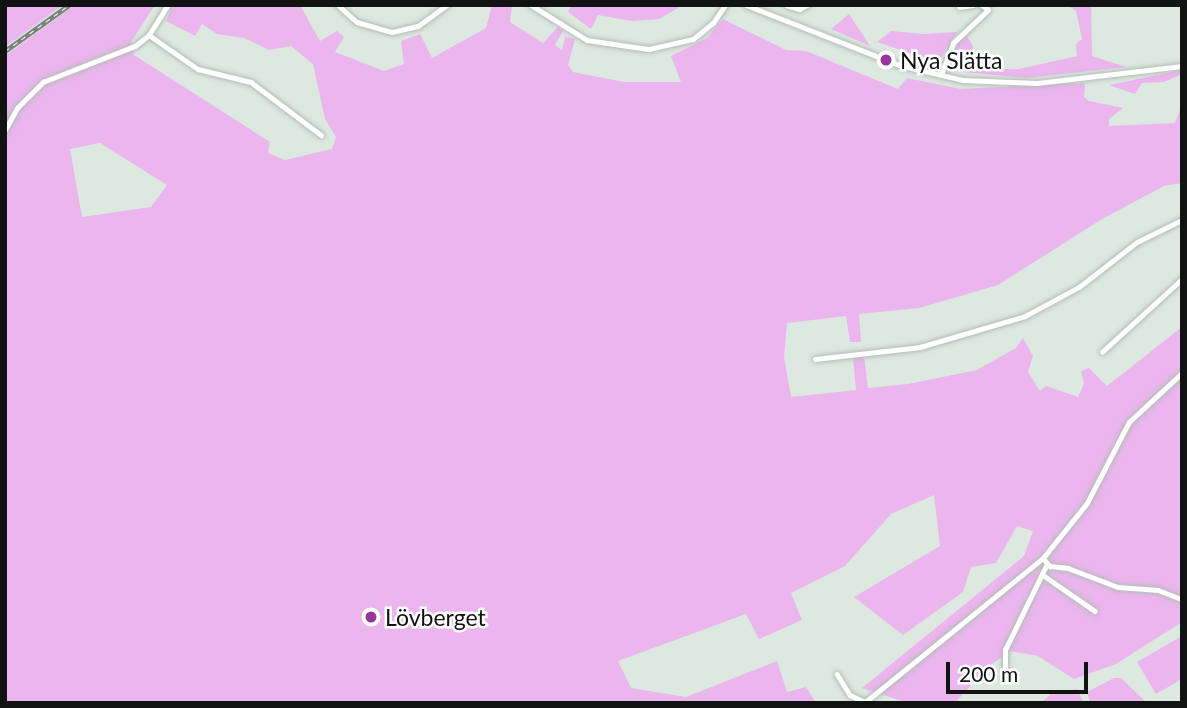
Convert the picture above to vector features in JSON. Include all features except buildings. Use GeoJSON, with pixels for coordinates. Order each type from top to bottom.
{"type":"FeatureCollection","features":[{"type":"Feature","properties":{"kind":"street"},"geometry":{"type":"LineString","coordinates":[[5,130],[18,108],[43,82],[127,50],[149,35],[168,5]]}},
{"type":"Feature","properties":{"kind":"street"},"geometry":{"type":"LineString","coordinates":[[338,5],[357,22],[392,32],[418,26],[447,5]]}},
{"type":"Feature","properties":{"kind":"street"},"geometry":{"type":"LineString","coordinates":[[531,5],[587,40],[638,49],[667,48],[693,39],[723,8]]}},
{"type":"Feature","properties":{"kind":"street"},"geometry":{"type":"LineString","coordinates":[[746,5],[892,62],[940,76],[1037,83],[1182,66]]}},
{"type":"Feature","properties":{"kind":"street"},"geometry":{"type":"LineString","coordinates":[[786,5],[799,9],[807,5]]}},
{"type":"Feature","properties":{"kind":"street"},"geometry":{"type":"LineString","coordinates":[[959,7],[973,5]]}},
{"type":"Feature","properties":{"kind":"street"},"geometry":{"type":"LineString","coordinates":[[940,76],[953,43],[988,10],[981,5]]}},
{"type":"Feature","properties":{"kind":"street"},"geometry":{"type":"LineString","coordinates":[[149,35],[198,69],[251,82],[321,135]]}},
{"type":"Feature","properties":{"kind":"street"},"geometry":{"type":"LineString","coordinates":[[815,359],[920,347],[1025,316],[1079,287],[1137,242],[1182,220]]}},
{"type":"Feature","properties":{"kind":"street"},"geometry":{"type":"LineString","coordinates":[[1102,352],[1182,279]]}},
{"type":"Feature","properties":{"kind":"street"},"geometry":{"type":"LineString","coordinates":[[837,674],[852,697],[865,702],[1045,561],[1087,503],[1129,422],[1182,373]]}},
{"type":"Feature","properties":{"kind":"street"},"geometry":{"type":"LineString","coordinates":[[1005,678],[1007,645],[1043,575],[1045,561]]}},
{"type":"Feature","properties":{"kind":"street"},"geometry":{"type":"LineString","coordinates":[[1045,561],[1118,587],[1158,590],[1182,600]]}},
{"type":"Feature","properties":{"kind":"street"},"geometry":{"type":"LineString","coordinates":[[1043,575],[1096,611]]}},
{"type":"Feature","properties":{"kind":"shaded area"},"geometry":{"type":"Polygon","coordinates":[[[5,5],[63,5],[5,47],[5,5]]]}},
{"type":"Feature","properties":{"kind":"shaded area"},"geometry":{"type":"Polygon","coordinates":[[[75,5],[155,5],[131,42],[134,55],[270,142],[268,153],[285,160],[332,149],[336,137],[325,119],[313,64],[291,46],[269,50],[244,38],[217,34],[202,24],[195,36],[166,21],[173,5],[300,5],[320,41],[337,31],[344,37],[335,52],[384,71],[404,64],[401,41],[420,34],[432,58],[486,28],[492,5],[512,5],[510,22],[543,43],[558,27],[563,31],[555,45],[562,50],[565,37],[575,39],[568,65],[573,72],[624,82],[681,82],[671,56],[707,38],[723,19],[786,50],[806,51],[898,89],[907,78],[961,89],[1085,83],[1084,97],[1089,101],[1123,108],[1109,119],[1109,126],[1175,123],[1181,107],[1180,75],[1164,82],[1142,83],[1135,94],[1109,85],[1182,70],[1182,183],[1164,186],[1102,219],[998,285],[919,308],[859,314],[861,342],[850,342],[846,316],[787,323],[784,358],[791,397],[856,390],[853,358],[864,356],[868,388],[908,384],[977,370],[1016,348],[1023,338],[1033,356],[1028,372],[1040,391],[1046,386],[1078,397],[1084,384],[1081,371],[1089,368],[1107,386],[1182,327],[1182,622],[1116,664],[1074,679],[1038,656],[1010,651],[985,669],[955,703],[908,703],[862,688],[1024,556],[1033,531],[1017,526],[996,563],[971,567],[963,592],[903,635],[854,597],[940,546],[934,495],[891,514],[845,566],[791,593],[802,620],[759,639],[746,614],[618,661],[631,688],[686,697],[777,661],[787,692],[806,687],[816,703],[5,703],[5,56],[75,5]],[[100,143],[70,149],[82,217],[151,207],[167,185],[100,143]]]}},
{"type":"Feature","properties":{"kind":"shaded area"},"geometry":{"type":"Polygon","coordinates":[[[572,5],[683,5],[659,19],[632,21],[598,15],[591,29],[568,12],[572,5]]]}},
{"type":"Feature","properties":{"kind":"shaded area"},"geometry":{"type":"Polygon","coordinates":[[[1067,5],[1091,5],[1092,56],[1126,67],[1027,78],[944,70],[949,51],[966,35],[973,46],[975,69],[1019,69],[1077,56],[1076,44],[1082,39],[1076,11],[1067,5]]]}},
{"type":"Feature","properties":{"kind":"shaded area"},"geometry":{"type":"Polygon","coordinates":[[[849,14],[870,46],[831,29],[849,14]]]}},
{"type":"Feature","properties":{"kind":"shaded area"},"geometry":{"type":"Polygon","coordinates":[[[891,31],[924,34],[957,32],[938,62],[877,42],[891,31]]]}},
{"type":"Feature","properties":{"kind":"shaded area"},"geometry":{"type":"Polygon","coordinates":[[[1182,636],[1182,679],[1156,694],[1137,662],[1182,636]]]}},
{"type":"Feature","properties":{"kind":"shaded area"},"geometry":{"type":"Polygon","coordinates":[[[1114,678],[1121,678],[1147,703],[1090,703],[1087,692],[1114,678]]]}},
{"type":"Feature","properties":{"kind":"shaded area"},"geometry":{"type":"Polygon","coordinates":[[[1077,689],[1084,703],[1041,703],[1052,693],[1077,689]]]}},
{"type":"Feature","properties":{"kind":"railway"},"geometry":{"type":"LineString","coordinates":[[5,51],[69,5]]}},
{"type":"Feature","properties":{"kind":"place","name":"Nya Slätta"},"geometry":{"type":"Point","coordinates":[886,60]}},
{"type":"Feature","properties":{"kind":"place","name":"Lövberget"},"geometry":{"type":"Point","coordinates":[371,617]}}]}
